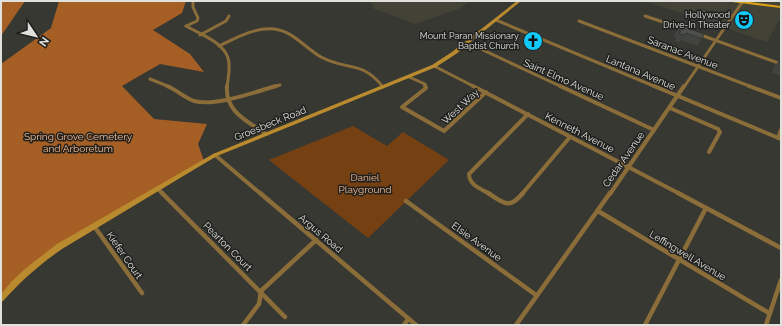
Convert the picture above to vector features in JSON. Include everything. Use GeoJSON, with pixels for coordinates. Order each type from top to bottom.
{"type":"FeatureCollection","features":[{"type":"Feature","properties":{"kind":"main road"},"geometry":{"type":"LineString","coordinates":[[732,1],[781,7]]}},
{"type":"Feature","properties":{"kind":"street"},"geometry":{"type":"LineString","coordinates":[[193,1],[193,7],[198,18],[196,21],[186,26],[219,46],[225,52],[230,65],[227,86],[229,104],[235,111],[266,134]]}},
{"type":"Feature","properties":{"kind":"street","name":"Groesbeck Road"},"geometry":{"type":"LineString","coordinates":[[1,299],[20,276],[30,267],[72,239],[215,155],[434,66],[454,54],[519,1]]}},
{"type":"Feature","properties":{"kind":"street","name":"Cedar Avenue"},"geometry":{"type":"LineString","coordinates":[[516,325],[536,295],[598,211],[743,2]]}},
{"type":"Feature","properties":{"kind":"street"},"geometry":{"type":"LineString","coordinates":[[200,35],[226,21],[229,16]]}},
{"type":"Feature","properties":{"kind":"street"},"geometry":{"type":"LineString","coordinates":[[644,16],[689,31]]}},
{"type":"Feature","properties":{"kind":"street","name":"Lantana Avenue"},"geometry":{"type":"LineString","coordinates":[[496,20],[780,138]]}},
{"type":"Feature","properties":{"kind":"street","name":"Saranac Avenue"},"geometry":{"type":"LineString","coordinates":[[578,22],[781,98]]}},
{"type":"Feature","properties":{"kind":"street"},"geometry":{"type":"LineString","coordinates":[[219,46],[254,31],[268,29],[280,30],[290,34],[325,59],[337,64],[366,70],[384,87]]}},
{"type":"Feature","properties":{"kind":"street"},"geometry":{"type":"LineString","coordinates":[[696,34],[781,64]]}},
{"type":"Feature","properties":{"kind":"street","name":"Saint Elmo Avenue"},"geometry":{"type":"LineString","coordinates":[[468,43],[654,130]]}},
{"type":"Feature","properties":{"kind":"street","name":"Kenneth Avenue"},"geometry":{"type":"LineString","coordinates":[[434,66],[628,166],[781,248]]}},
{"type":"Feature","properties":{"kind":"street","name":"West Way"},"geometry":{"type":"LineString","coordinates":[[410,76],[424,84],[426,88],[402,107],[444,131],[486,92]]}},
{"type":"Feature","properties":{"kind":"street"},"geometry":{"type":"LineString","coordinates":[[150,80],[177,90],[196,102],[208,103],[228,99],[280,84]]}},
{"type":"Feature","properties":{"kind":"street"},"geometry":{"type":"LineString","coordinates":[[670,108],[718,129],[720,132],[709,152]]}},
{"type":"Feature","properties":{"kind":"street"},"geometry":{"type":"LineString","coordinates":[[528,114],[469,174],[470,182],[505,203],[515,202],[570,137]]}},
{"type":"Feature","properties":{"kind":"street"},"geometry":{"type":"LineString","coordinates":[[780,138],[781,130]]}},
{"type":"Feature","properties":{"kind":"street","name":"Argus Road"},"geometry":{"type":"LineString","coordinates":[[215,155],[416,325]]}},
{"type":"Feature","properties":{"kind":"street","name":"Pearton Court"},"geometry":{"type":"LineString","coordinates":[[158,189],[285,316]]}},
{"type":"Feature","properties":{"kind":"street","name":"Elsie Avenue"},"geometry":{"type":"LineString","coordinates":[[406,201],[536,295]]}},
{"type":"Feature","properties":{"kind":"street"},"geometry":{"type":"LineString","coordinates":[[645,325],[706,208]]}},
{"type":"Feature","properties":{"kind":"street","name":"Leffingwell Avenue"},"geometry":{"type":"LineString","coordinates":[[598,211],[769,314]]}},
{"type":"Feature","properties":{"kind":"street","name":"Kiefer Court"},"geometry":{"type":"LineString","coordinates":[[94,226],[142,293]]}},
{"type":"Feature","properties":{"kind":"street"},"geometry":{"type":"LineString","coordinates":[[243,325],[259,304],[261,291],[316,240]]}},
{"type":"Feature","properties":{"kind":"street"},"geometry":{"type":"LineString","coordinates":[[766,325],[781,280]]}},
{"type":"Feature","properties":{"kind":"street"},"geometry":{"type":"LineString","coordinates":[[404,325],[408,319]]}},
{"type":"Feature","properties":{"kind":"shaded area"},"geometry":{"type":"Polygon","coordinates":[[[366,1],[470,1],[461,8],[415,24],[376,10],[372,7],[374,5],[366,1]]]}},
{"type":"Feature","properties":{"kind":"shaded area"},"geometry":{"type":"Polygon","coordinates":[[[642,1],[781,1],[781,20],[778,22],[767,42],[642,1]]]}},
{"type":"Feature","properties":{"kind":"green space"},"geometry":{"type":"Polygon","coordinates":[[[1,1],[25,1],[1,36],[1,1]]]}},
{"type":"Feature","properties":{"kind":"green space","name":"Spring Grove Cemetery and Arboretum"},"geometry":{"type":"Polygon","coordinates":[[[59,1],[186,1],[182,13],[153,30],[190,54],[204,72],[160,64],[122,86],[154,119],[207,124],[198,144],[204,161],[47,254],[1,299],[1,64],[51,28],[59,1]]]}},
{"type":"Feature","properties":{"kind":"green space","name":"Daniel Playground"},"geometry":{"type":"Polygon","coordinates":[[[353,126],[387,146],[403,132],[449,160],[368,238],[269,160],[353,126]]]}},
{"type":"Feature","properties":{"kind":"building"},"geometry":{"type":"Polygon","coordinates":[[[703,9],[724,16],[722,20],[700,13],[703,9]]]}},
{"type":"Feature","properties":{"kind":"building"},"geometry":{"type":"Polygon","coordinates":[[[685,25],[691,27],[690,29],[704,34],[702,39],[686,33],[685,35],[679,34],[681,31],[677,30],[680,26],[684,27],[685,25]]]}},
{"type":"Feature","properties":{"kind":"building"},"geometry":{"type":"Polygon","coordinates":[[[781,59],[781,66],[778,65],[781,59]]]}},
{"type":"Feature","properties":{"kind":"place","name":"Hollywood Drive-In Theater"},"geometry":{"type":"Point","coordinates":[744,20]}},
{"type":"Feature","properties":{"kind":"place","name":"Mount Paran Missionary Baptist Church"},"geometry":{"type":"Point","coordinates":[533,41]}}]}
